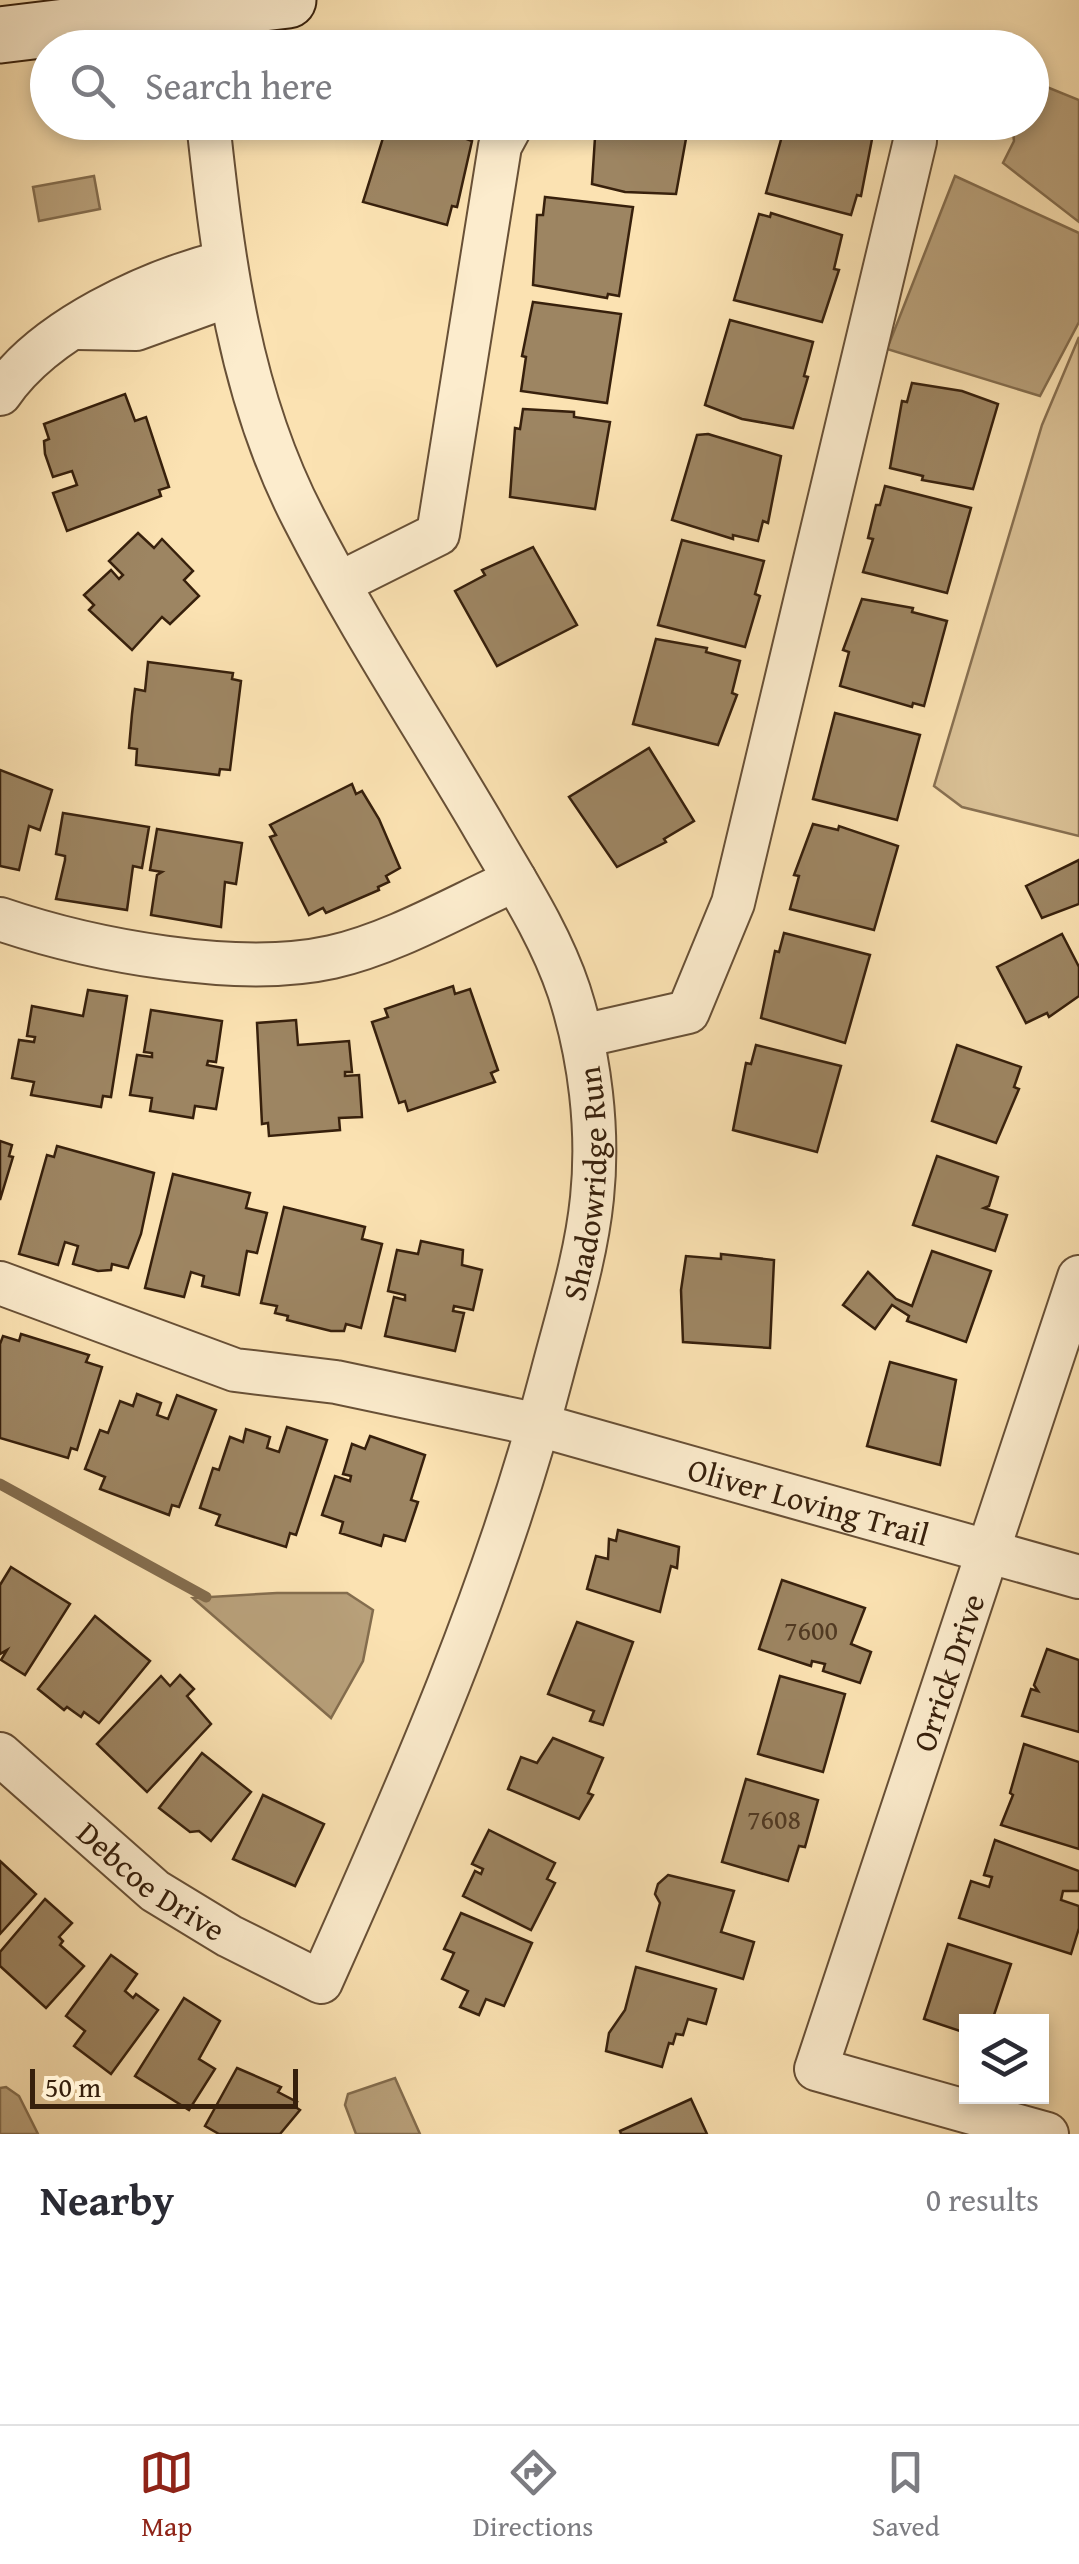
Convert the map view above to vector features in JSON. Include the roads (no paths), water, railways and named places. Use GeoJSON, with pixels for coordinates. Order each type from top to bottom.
{"type":"FeatureCollection","features":[{"type":"Feature","properties":{"kind":"street"},"geometry":{"type":"LineString","coordinates":[[158,30],[198,29],[288,0]]}},
{"type":"Feature","properties":{"kind":"street"},"geometry":{"type":"LineString","coordinates":[[0,34],[30,33]]}},
{"type":"Feature","properties":{"kind":"street","name":"Shadowridge Run"},"geometry":{"type":"LineString","coordinates":[[210,140],[226,278],[263,425],[305,520],[515,880],[567,985],[582,1036],[591,1102],[592,1197],[585,1245],[539,1425],[441,1713],[321,1982]]}},
{"type":"Feature","properties":{"kind":"street"},"geometry":{"type":"LineString","coordinates":[[340,583],[438,534],[504,140]]}},
{"type":"Feature","properties":{"kind":"street"},"geometry":{"type":"LineString","coordinates":[[582,1036],[688,1012],[733,903],[916,140]]}},
{"type":"Feature","properties":{"kind":"street"},"geometry":{"type":"LineString","coordinates":[[0,394],[18,367],[154,284],[226,278]]}},
{"type":"Feature","properties":{"kind":"street"},"geometry":{"type":"LineString","coordinates":[[0,919],[47,935],[251,967],[331,958],[515,880]]}},
{"type":"Feature","properties":{"kind":"street","name":"Orrick Drive"},"geometry":{"type":"LineString","coordinates":[[1048,2134],[816,2069],[1079,1277]]}},
{"type":"Feature","properties":{"kind":"street","name":"Oliver Loving Trail"},"geometry":{"type":"LineString","coordinates":[[0,1284],[235,1370],[336,1382],[539,1425],[1079,1577]]}},
{"type":"Feature","properties":{"kind":"street","name":"Debcoe Drive"},"geometry":{"type":"LineString","coordinates":[[0,1754],[154,1891],[321,1982]]}},
{"type":"Feature","properties":{"kind":"waterway"},"geometry":{"type":"LineString","coordinates":[[0,1484],[206,1597]]}}]}
